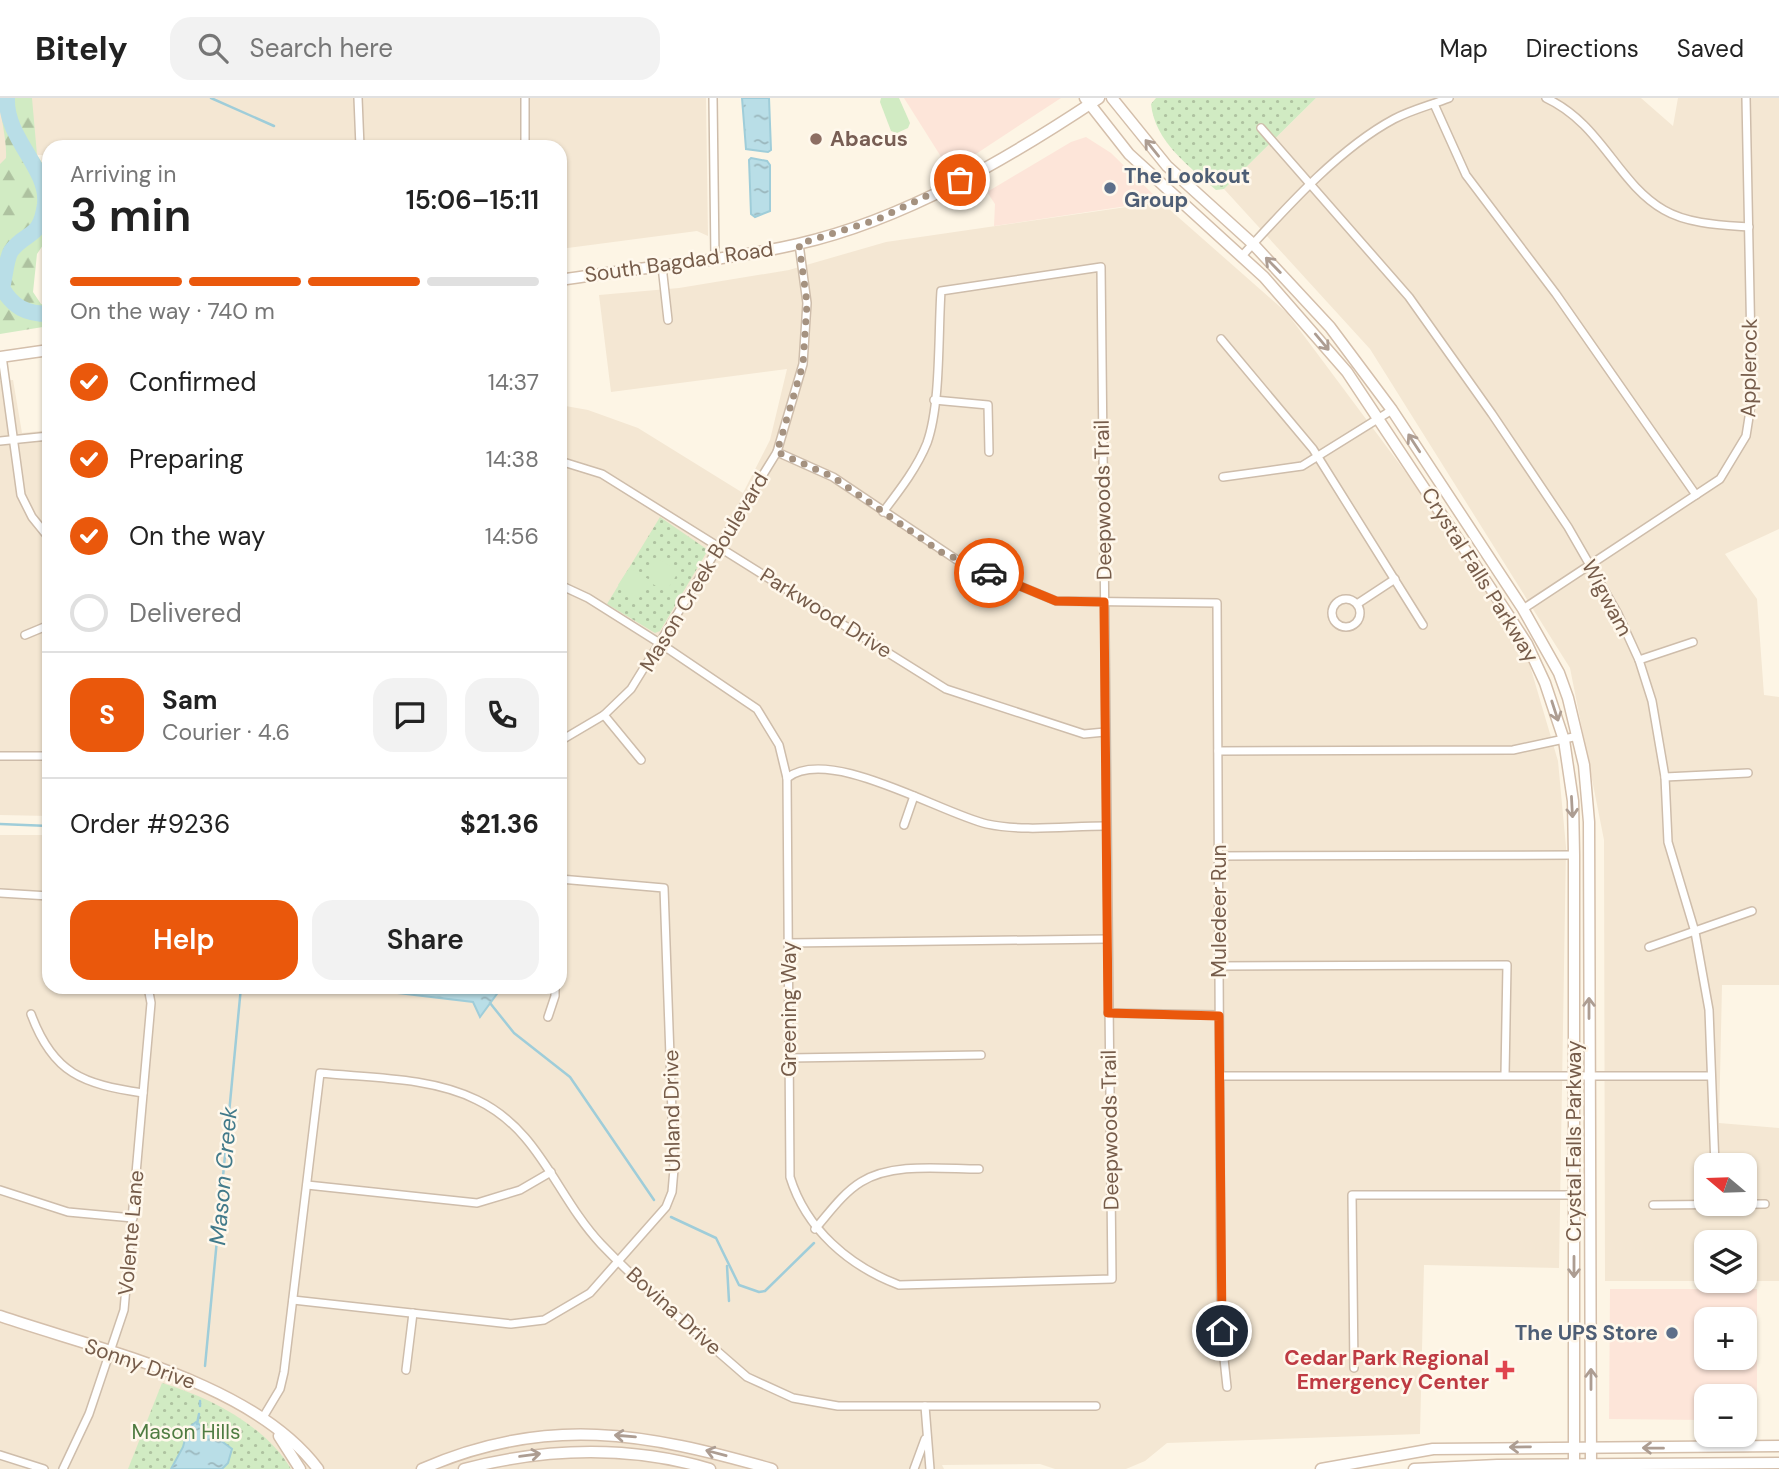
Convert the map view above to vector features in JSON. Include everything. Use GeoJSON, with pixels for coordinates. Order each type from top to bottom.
{"type":"FeatureCollection","features":[{"type":"Feature","properties":{"kind":"main road","name":"South Bagdad Road"},"geometry":{"type":"LineString","coordinates":[[567,279],[799,244],[856,227],[909,207],[1088,101],[1099,98]]}},
{"type":"Feature","properties":{"kind":"main road","name":"Crystal Falls Parkway"},"geometry":{"type":"LineString","coordinates":[[1112,98],[1167,166],[1253,244],[1330,327],[1392,410],[1524,609],[1559,673],[1578,736],[1589,822],[1591,1466]]}},
{"type":"Feature","properties":{"kind":"main road","name":"Crystal Falls Parkway"},"geometry":{"type":"LineString","coordinates":[[1088,101],[1129,154],[1242,256],[1312,330],[1380,417],[1527,644],[1545,683],[1564,740],[1573,801],[1574,1466]]}},
{"type":"Feature","properties":{"kind":"main road"},"geometry":{"type":"LineString","coordinates":[[1156,179],[1167,166]]}},
{"type":"Feature","properties":{"kind":"main road"},"geometry":{"type":"LineString","coordinates":[[1,357],[42,351]]}},
{"type":"Feature","properties":{"kind":"main road","name":"Sonny Drive"},"geometry":{"type":"LineString","coordinates":[[0,1316],[209,1388],[273,1427],[318,1469]]}},
{"type":"Feature","properties":{"kind":"main road","name":"Sonny Drive"},"geometry":{"type":"LineString","coordinates":[[273,1427],[300,1469]]}},
{"type":"Feature","properties":{"kind":"main road"},"geometry":{"type":"LineString","coordinates":[[422,1469],[470,1450],[557,1434],[629,1436],[692,1447],[772,1469]]}},
{"type":"Feature","properties":{"kind":"main road"},"geometry":{"type":"LineString","coordinates":[[1321,1469],[1433,1449],[1779,1446]]}},
{"type":"Feature","properties":{"kind":"main road"},"geometry":{"type":"LineString","coordinates":[[464,1469],[549,1452],[593,1451],[710,1469]]}},
{"type":"Feature","properties":{"kind":"main road"},"geometry":{"type":"LineString","coordinates":[[1414,1469],[1779,1463]]}},
{"type":"Feature","properties":{"kind":"street"},"geometry":{"type":"LineString","coordinates":[[358,98],[360,140]]}},
{"type":"Feature","properties":{"kind":"street"},"geometry":{"type":"LineString","coordinates":[[525,98],[525,140]]}},
{"type":"Feature","properties":{"kind":"street"},"geometry":{"type":"LineString","coordinates":[[713,98],[715,258]]}},
{"type":"Feature","properties":{"kind":"street"},"geometry":{"type":"LineString","coordinates":[[1242,256],[1310,187],[1370,134],[1395,118],[1449,98]]}},
{"type":"Feature","properties":{"kind":"street"},"geometry":{"type":"LineString","coordinates":[[1546,98],[1569,108],[1612,155],[1634,184],[1664,210],[1709,224],[1749,227]]}},
{"type":"Feature","properties":{"kind":"street","name":"Applerock"},"geometry":{"type":"LineString","coordinates":[[1524,609],[1720,479],[1746,436],[1750,417],[1746,98]]}},
{"type":"Feature","properties":{"kind":"street"},"geometry":{"type":"LineString","coordinates":[[1434,104],[1465,175],[1556,294],[1696,495]]}},
{"type":"Feature","properties":{"kind":"street","name":"Wigwam"},"geometry":{"type":"LineString","coordinates":[[1261,128],[1409,297],[1500,425],[1618,614],[1639,660],[1652,701],[1665,777],[1668,842],[1695,932],[1709,1010],[1714,1153]]}},
{"type":"Feature","properties":{"kind":"street","name":"Mason Creek Boulevard"},"geometry":{"type":"LineString","coordinates":[[567,737],[604,715],[631,689],[662,644],[777,452],[803,364],[807,303],[799,244]]}},
{"type":"Feature","properties":{"kind":"street"},"geometry":{"type":"LineString","coordinates":[[662,266],[668,320]]}},
{"type":"Feature","properties":{"kind":"street","name":"Deepwoods Trail"},"geometry":{"type":"LineString","coordinates":[[934,400],[941,291],[1101,267],[1112,1279]]}},
{"type":"Feature","properties":{"kind":"street"},"geometry":{"type":"LineString","coordinates":[[1221,339],[1318,457],[1423,625]]}},
{"type":"Feature","properties":{"kind":"street"},"geometry":{"type":"LineString","coordinates":[[1,357],[21,495],[42,529]]}},
{"type":"Feature","properties":{"kind":"street"},"geometry":{"type":"LineString","coordinates":[[883,512],[923,452],[934,400],[988,405],[989,452]]}},
{"type":"Feature","properties":{"kind":"street"},"geometry":{"type":"LineString","coordinates":[[1223,477],[1274,472],[1301,466],[1392,410]]}},
{"type":"Feature","properties":{"kind":"street"},"geometry":{"type":"LineString","coordinates":[[0,441],[42,437]]}},
{"type":"Feature","properties":{"kind":"street"},"geometry":{"type":"LineString","coordinates":[[777,452],[833,477],[949,556],[1056,601],[1104,602]]}},
{"type":"Feature","properties":{"kind":"street","name":"Parkwood Drive"},"geometry":{"type":"LineString","coordinates":[[567,463],[602,474],[946,689],[1084,734],[1105,732]]}},
{"type":"Feature","properties":{"kind":"street"},"geometry":{"type":"LineString","coordinates":[[1357,604],[1395,579]]}},
{"type":"Feature","properties":{"kind":"street","name":"Greening Way"},"geometry":{"type":"LineString","coordinates":[[567,588],[588,598],[662,644],[757,709],[779,745],[787,778],[790,1177],[798,1202],[816,1229],[872,1275],[899,1285],[1112,1279]]}},
{"type":"Feature","properties":{"kind":"street"},"geometry":{"type":"LineString","coordinates":[[1349,599],[1357,604],[1360,613],[1353,625],[1344,627],[1333,620],[1333,606],[1340,600],[1349,599]]}},
{"type":"Feature","properties":{"kind":"street","name":"Muledeer Run"},"geometry":{"type":"LineString","coordinates":[[1104,602],[1217,603],[1222,1331],[1227,1387]]}},
{"type":"Feature","properties":{"kind":"street"},"geometry":{"type":"LineString","coordinates":[[24,635],[42,628]]}},
{"type":"Feature","properties":{"kind":"street"},"geometry":{"type":"LineString","coordinates":[[1639,660],[1693,642]]}},
{"type":"Feature","properties":{"kind":"street"},"geometry":{"type":"LineString","coordinates":[[604,715],[641,760]]}},
{"type":"Feature","properties":{"kind":"street"},"geometry":{"type":"LineString","coordinates":[[1218,751],[1513,750],[1578,736]]}},
{"type":"Feature","properties":{"kind":"street"},"geometry":{"type":"LineString","coordinates":[[0,756],[42,756]]}},
{"type":"Feature","properties":{"kind":"street"},"geometry":{"type":"LineString","coordinates":[[787,778],[799,771],[843,772],[972,819],[998,825],[1106,825]]}},
{"type":"Feature","properties":{"kind":"street"},"geometry":{"type":"LineString","coordinates":[[1665,777],[1748,773]]}},
{"type":"Feature","properties":{"kind":"street"},"geometry":{"type":"LineString","coordinates":[[904,825],[914,796]]}},
{"type":"Feature","properties":{"kind":"street"},"geometry":{"type":"LineString","coordinates":[[1218,856],[1574,855]]}},
{"type":"Feature","properties":{"kind":"street","name":"Uhland Drive"},"geometry":{"type":"LineString","coordinates":[[293,1300],[511,1324],[544,1320],[590,1293],[655,1223],[672,1192],[669,964],[664,888],[567,880]]}},
{"type":"Feature","properties":{"kind":"street"},"geometry":{"type":"LineString","coordinates":[[0,893],[42,896]]}},
{"type":"Feature","properties":{"kind":"street"},"geometry":{"type":"LineString","coordinates":[[1649,947],[1752,911]]}},
{"type":"Feature","properties":{"kind":"street"},"geometry":{"type":"LineString","coordinates":[[789,943],[1107,939]]}},
{"type":"Feature","properties":{"kind":"street"},"geometry":{"type":"LineString","coordinates":[[1219,966],[1507,965],[1505,1075]]}},
{"type":"Feature","properties":{"kind":"street","name":"Volente Lane"},"geometry":{"type":"LineString","coordinates":[[63,1469],[89,1414],[124,1310],[151,1003],[149,994]]}},
{"type":"Feature","properties":{"kind":"street"},"geometry":{"type":"LineString","coordinates":[[548,1017],[555,994]]}},
{"type":"Feature","properties":{"kind":"street"},"geometry":{"type":"LineString","coordinates":[[1108,1013],[1219,1016]]}},
{"type":"Feature","properties":{"kind":"street"},"geometry":{"type":"LineString","coordinates":[[31,1014],[40,1040],[54,1060],[73,1075],[112,1088],[143,1093]]}},
{"type":"Feature","properties":{"kind":"street"},"geometry":{"type":"LineString","coordinates":[[789,1058],[981,1055]]}},
{"type":"Feature","properties":{"kind":"street","name":"Bovina Drive"},"geometry":{"type":"LineString","coordinates":[[307,1185],[320,1073],[435,1086],[476,1099],[511,1121],[525,1135],[584,1222],[619,1261],[747,1377],[769,1389],[815,1404],[1096,1406]]}},
{"type":"Feature","properties":{"kind":"street"},"geometry":{"type":"LineString","coordinates":[[1220,1076],[1710,1076]]}},
{"type":"Feature","properties":{"kind":"street"},"geometry":{"type":"LineString","coordinates":[[816,1229],[848,1192],[876,1175],[904,1170],[979,1169]]}},
{"type":"Feature","properties":{"kind":"street"},"geometry":{"type":"LineString","coordinates":[[262,1419],[280,1389],[284,1372],[307,1185],[477,1203],[520,1190],[551,1172]]}},
{"type":"Feature","properties":{"kind":"street"},"geometry":{"type":"LineString","coordinates":[[0,1190],[68,1212],[133,1218]]}},
{"type":"Feature","properties":{"kind":"street"},"geometry":{"type":"LineString","coordinates":[[1354,1368],[1352,1195],[1574,1195]]}},
{"type":"Feature","properties":{"kind":"street"},"geometry":{"type":"LineString","coordinates":[[1653,1205],[1694,1204]]}},
{"type":"Feature","properties":{"kind":"street"},"geometry":{"type":"LineString","coordinates":[[1757,1204],[1765,1204]]}},
{"type":"Feature","properties":{"kind":"street"},"geometry":{"type":"LineString","coordinates":[[405,1370],[413,1313]]}},
{"type":"Feature","properties":{"kind":"street"},"geometry":{"type":"LineString","coordinates":[[925,1406],[925,1438],[930,1469]]}},
{"type":"Feature","properties":{"kind":"street"},"geometry":{"type":"LineString","coordinates":[[914,1469],[925,1438]]}},
{"type":"Feature","properties":{"kind":"street"},"geometry":{"type":"LineString","coordinates":[[687,1466],[692,1447]]}},
{"type":"Feature","properties":{"kind":"street"},"geometry":{"type":"LineString","coordinates":[[0,1455],[44,1469]]}},
{"type":"Feature","properties":{"kind":"shaded area"},"geometry":{"type":"Polygon","coordinates":[[[0,98],[706,98],[708,236],[697,231],[567,248],[567,140],[42,140],[42,155],[37,155],[0,334],[0,98]]]}},
{"type":"Feature","properties":{"kind":"shaded area"},"geometry":{"type":"Polygon","coordinates":[[[904,98],[1061,98],[950,171],[904,98]]]}},
{"type":"Feature","properties":{"kind":"shaded area"},"geometry":{"type":"Polygon","coordinates":[[[1316,98],[1641,98],[1673,126],[1678,98],[1779,98],[1779,529],[1725,554],[1757,599],[1764,695],[1779,697],[1779,985],[1722,985],[1719,1123],[1779,1128],[1779,1281],[1757,1281],[1757,1230],[1694,1230],[1694,1281],[1605,1281],[1604,840],[1570,668],[1370,349],[1224,189],[1316,98]]]}},
{"type":"Feature","properties":{"kind":"shaded area"},"geometry":{"type":"Polygon","coordinates":[[[1086,137],[1111,153],[1160,201],[994,226],[995,204],[987,192],[1071,142],[1086,137]]]}},
{"type":"Feature","properties":{"kind":"shaded area"},"geometry":{"type":"Polygon","coordinates":[[[1161,202],[1287,313],[1442,521],[1528,659],[1558,761],[1566,847],[1559,1268],[1424,1265],[1420,1434],[1167,1443],[1145,1461],[1126,1469],[1055,1469],[1040,1464],[942,1465],[944,1469],[0,1469],[0,835],[42,835],[42,994],[567,994],[567,406],[588,410],[638,428],[743,493],[770,440],[787,369],[611,392],[599,295],[679,288],[789,270],[886,242],[1161,202]]]}},
{"type":"Feature","properties":{"kind":"shaded area"},"geometry":{"type":"Polygon","coordinates":[[[13,380],[22,433],[42,431],[42,816],[0,815],[0,381],[13,380]]]}},
{"type":"Feature","properties":{"kind":"shaded area"},"geometry":{"type":"Polygon","coordinates":[[[1610,1289],[1694,1289],[1694,1293],[1757,1293],[1757,1307],[1694,1307],[1694,1370],[1757,1370],[1757,1384],[1694,1384],[1694,1420],[1609,1419],[1610,1289]]]}},
{"type":"Feature","properties":{"kind":"green space"},"geometry":{"type":"Polygon","coordinates":[[[0,98],[32,98],[37,155],[42,163],[42,246],[37,254],[33,292],[42,304],[42,327],[0,334],[0,164],[6,158],[0,98]]]}},
{"type":"Feature","properties":{"kind":"green space"},"geometry":{"type":"Polygon","coordinates":[[[881,98],[899,98],[910,123],[908,128],[897,133],[891,131],[880,102],[881,98]]]}},
{"type":"Feature","properties":{"kind":"green space"},"geometry":{"type":"Polygon","coordinates":[[[1156,98],[1316,98],[1224,189],[1216,190],[1166,142],[1154,118],[1151,104],[1156,98]]]}},
{"type":"Feature","properties":{"kind":"green space"},"geometry":{"type":"Polygon","coordinates":[[[660,517],[708,550],[660,631],[655,633],[607,604],[660,517]]]}},
{"type":"Feature","properties":{"kind":"green space"},"geometry":{"type":"Polygon","coordinates":[[[658,559],[679,571],[666,592],[651,583],[654,579],[648,575],[658,559]]]}},
{"type":"Feature","properties":{"kind":"green space"},"geometry":{"type":"Polygon","coordinates":[[[629,568],[650,580],[639,598],[618,585],[629,568]]]}},
{"type":"Feature","properties":{"kind":"green space","name":"Mason Hills"},"geometry":{"type":"Polygon","coordinates":[[[162,1383],[217,1405],[251,1426],[280,1453],[291,1469],[128,1469],[162,1383]]]}},
{"type":"Feature","properties":{"kind":"water"},"geometry":{"type":"Polygon","coordinates":[[[742,98],[769,98],[771,150],[768,152],[746,149],[742,98]]]}},
{"type":"Feature","properties":{"kind":"water"},"geometry":{"type":"Polygon","coordinates":[[[751,158],[767,161],[770,165],[770,211],[755,217],[751,214],[751,158]]]}},
{"type":"Feature","properties":{"kind":"water"},"geometry":{"type":"Polygon","coordinates":[[[406,994],[497,994],[480,1017],[473,1002],[406,994]]]}},
{"type":"Feature","properties":{"kind":"water"},"geometry":{"type":"Polygon","coordinates":[[[196,1422],[232,1449],[228,1463],[222,1469],[171,1469],[183,1447],[188,1428],[196,1422]]]}},
{"type":"Feature","properties":{"kind":"waterway","name":"Mason Creek"},"geometry":{"type":"LineString","coordinates":[[7,98],[13,127],[42,184]]}},
{"type":"Feature","properties":{"kind":"waterway"},"geometry":{"type":"LineString","coordinates":[[211,98],[274,126]]}},
{"type":"Feature","properties":{"kind":"waterway","name":"Mason Creek"},"geometry":{"type":"LineString","coordinates":[[42,218],[36,229],[11,251],[2,288],[21,308],[42,314]]}},
{"type":"Feature","properties":{"kind":"waterway"},"geometry":{"type":"LineString","coordinates":[[0,824],[42,826]]}},
{"type":"Feature","properties":{"kind":"waterway","name":"Mason Creek"},"geometry":{"type":"LineString","coordinates":[[205,1366],[240,994]]}},
{"type":"Feature","properties":{"kind":"waterway"},"geometry":{"type":"LineString","coordinates":[[490,1003],[514,1033],[570,1077],[654,1200]]}},
{"type":"Feature","properties":{"kind":"waterway"},"geometry":{"type":"LineString","coordinates":[[671,1217],[716,1238],[739,1285],[759,1292],[765,1291],[814,1243]]}},
{"type":"Feature","properties":{"kind":"waterway"},"geometry":{"type":"LineString","coordinates":[[727,1266],[729,1301]]}},
{"type":"Feature","properties":{"kind":"waterway","name":"Mason Creek"},"geometry":{"type":"LineString","coordinates":[[200,1401],[200,1406]]}},
{"type":"Feature","properties":{"kind":"waterway","name":"Mason Creek"},"geometry":{"type":"LineString","coordinates":[[197,1424],[199,1414]]}},
{"type":"Feature","properties":{"kind":"way so far"},"geometry":{"type":"LineString","coordinates":[[960,180],[909,207],[836,234],[799,244],[807,303],[803,364],[777,452],[833,477],[941,552],[989,573]]}},
{"type":"Feature","properties":{"kind":"place","name":"Abacus"},"geometry":{"type":"Point","coordinates":[816,139]}},
{"type":"Feature","properties":{"kind":"place","name":"The Lookout Group"},"geometry":{"type":"Point","coordinates":[1110,188]}},
{"type":"Feature","properties":{"kind":"place","name":"The UPS Store"},"geometry":{"type":"Point","coordinates":[1672,1333]}},
{"type":"Feature","properties":{"kind":"place","name":"Cedar Park Regional Emergency Center"},"geometry":{"type":"Point","coordinates":[1505,1370]}},
{"type":"Feature","properties":{"kind":"route"},"geometry":{"type":"LineString","coordinates":[[989,573],[1056,601],[1084,604],[1104,602],[1108,1013],[1157,1012],[1219,1016],[1222,1331]]}}]}
